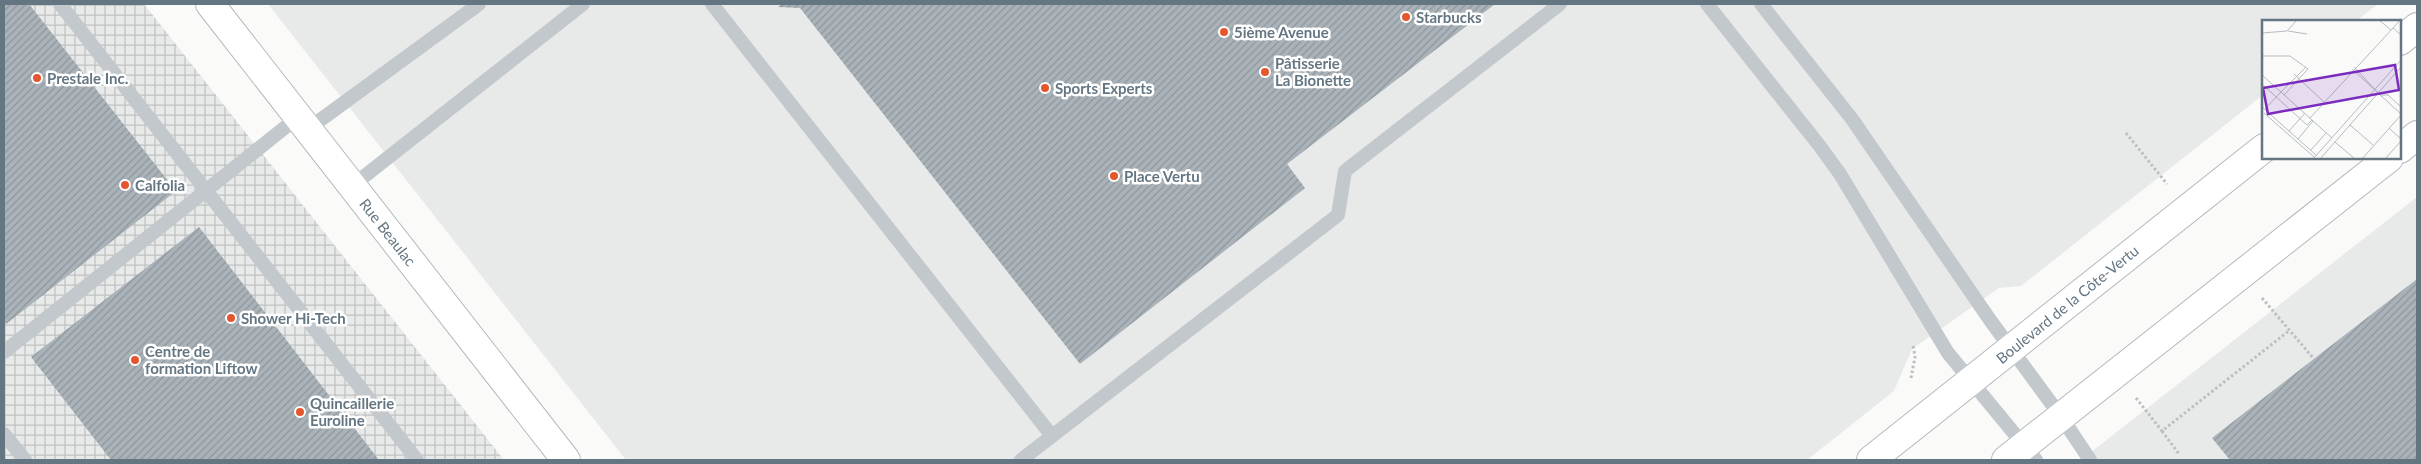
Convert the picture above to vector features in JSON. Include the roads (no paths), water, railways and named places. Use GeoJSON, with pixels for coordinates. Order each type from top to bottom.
{"type":"FeatureCollection","features":[{"type":"Feature","properties":{"kind":"main road","name":"Rue Beaulac"},"geometry":{"type":"LineString","coordinates":[[210,4],[566,460]]}},
{"type":"Feature","properties":{"kind":"main road"},"geometry":{"type":"LineString","coordinates":[[2401,39],[2417,27]]}},
{"type":"Feature","properties":{"kind":"main road"},"geometry":{"type":"LineString","coordinates":[[2401,148],[2417,135]]}},
{"type":"Feature","properties":{"kind":"main road","name":"Boulevard de la Côte-Vertu"},"geometry":{"type":"LineString","coordinates":[[1871,460],[2262,150]]}},
{"type":"Feature","properties":{"kind":"main road"},"geometry":{"type":"LineString","coordinates":[[2022,455],[2062,418],[2388,159]]}},
{"type":"Feature","properties":{"kind":"lane"},"geometry":{"type":"LineString","coordinates":[[60,4],[416,460]]}},
{"type":"Feature","properties":{"kind":"lane"},"geometry":{"type":"LineString","coordinates":[[4,352],[207,192],[303,123],[479,4]]}},
{"type":"Feature","properties":{"kind":"lane"},"geometry":{"type":"LineString","coordinates":[[352,186],[583,4]]}},
{"type":"Feature","properties":{"kind":"lane"},"geometry":{"type":"LineString","coordinates":[[712,4],[1052,436]]}},
{"type":"Feature","properties":{"kind":"lane"},"geometry":{"type":"LineString","coordinates":[[1021,460],[1338,216],[1345,171],[1560,4]]}},
{"type":"Feature","properties":{"kind":"lane"},"geometry":{"type":"LineString","coordinates":[[1707,4],[1840,174],[1948,353],[1972,381],[2022,455]]}},
{"type":"Feature","properties":{"kind":"lane"},"geometry":{"type":"LineString","coordinates":[[1761,4],[1852,119],[2090,460]]}},
{"type":"Feature","properties":{"kind":"lane"},"geometry":{"type":"LineString","coordinates":[[4,434],[25,460]]}},
{"type":"Feature","properties":{"kind":"place","name":"Starbucks"},"geometry":{"type":"Point","coordinates":[1406,17]}},
{"type":"Feature","properties":{"kind":"place","name":"5ième Avenue"},"geometry":{"type":"Point","coordinates":[1224,32]}},
{"type":"Feature","properties":{"kind":"place","name":"Pâtisserie La Bionette"},"geometry":{"type":"Point","coordinates":[1265,72]}},
{"type":"Feature","properties":{"kind":"place","name":"Prestale Inc."},"geometry":{"type":"Point","coordinates":[37,78]}},
{"type":"Feature","properties":{"kind":"place","name":"Sports Experts"},"geometry":{"type":"Point","coordinates":[1045,88]}},
{"type":"Feature","properties":{"kind":"place","name":"Place Vertu"},"geometry":{"type":"Point","coordinates":[1114,176]}},
{"type":"Feature","properties":{"kind":"place","name":"Calfolia"},"geometry":{"type":"Point","coordinates":[125,185]}},
{"type":"Feature","properties":{"kind":"place","name":"Shower Hi-Tech"},"geometry":{"type":"Point","coordinates":[231,318]}},
{"type":"Feature","properties":{"kind":"place","name":"Centre de formation Liftow"},"geometry":{"type":"Point","coordinates":[135,360]}},
{"type":"Feature","properties":{"kind":"place","name":"Quincaillerie Euroline"},"geometry":{"type":"Point","coordinates":[300,412]}}]}
